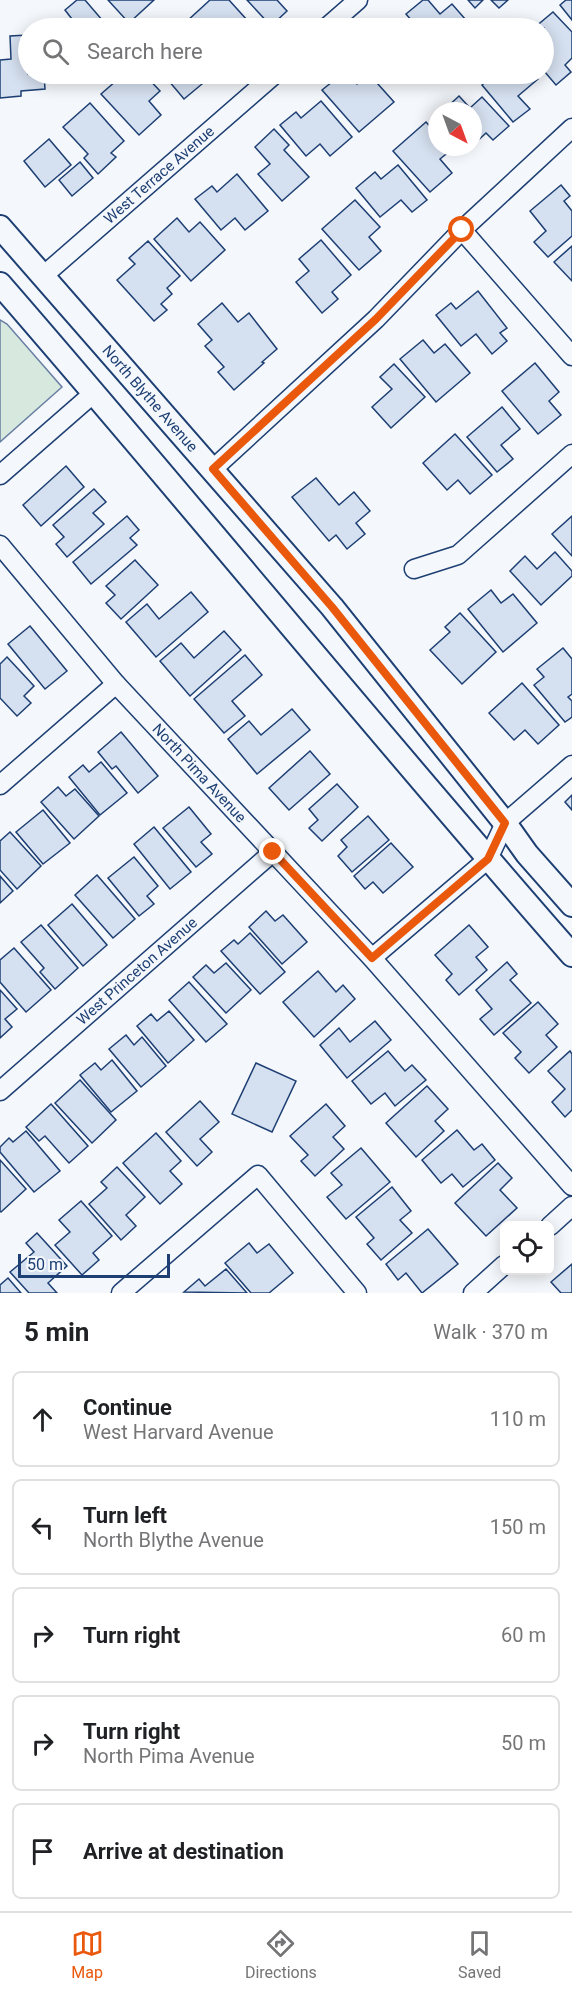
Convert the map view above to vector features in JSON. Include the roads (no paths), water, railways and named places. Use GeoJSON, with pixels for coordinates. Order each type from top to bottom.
{"type":"FeatureCollection","features":[{"type":"Feature","properties":{"kind":"street"},"geometry":{"type":"LineString","coordinates":[[337,18],[358,0]]}},
{"type":"Feature","properties":{"kind":"street","name":"West Terrace Avenue"},"geometry":{"type":"LineString","coordinates":[[43,276],[263,84]]}},
{"type":"Feature","properties":{"kind":"street"},"geometry":{"type":"LineString","coordinates":[[213,469],[376,319],[462,230],[572,128]]}},
{"type":"Feature","properties":{"kind":"street","name":"North Blythe Avenue"},"geometry":{"type":"LineString","coordinates":[[0,227],[332,607],[496,841],[572,955]]}},
{"type":"Feature","properties":{"kind":"street"},"geometry":{"type":"LineString","coordinates":[[462,230],[572,356]]}},
{"type":"Feature","properties":{"kind":"street","name":"North Blythe Avenue"},"geometry":{"type":"LineString","coordinates":[[0,284],[496,841],[527,854],[572,905]]}},
{"type":"Feature","properties":{"kind":"street"},"geometry":{"type":"LineString","coordinates":[[0,475],[94,392]]}},
{"type":"Feature","properties":{"kind":"street"},"geometry":{"type":"LineString","coordinates":[[414,569],[458,555],[572,454]]}},
{"type":"Feature","properties":{"kind":"street","name":"North Pima Avenue"},"geometry":{"type":"LineString","coordinates":[[0,545],[116,684],[372,958],[572,1186]]}},
{"type":"Feature","properties":{"kind":"street"},"geometry":{"type":"LineString","coordinates":[[0,785],[116,684]]}},
{"type":"Feature","properties":{"kind":"street"},"geometry":{"type":"LineString","coordinates":[[372,958],[496,841],[572,765]]}},
{"type":"Feature","properties":{"kind":"street","name":"West Princeton Avenue"},"geometry":{"type":"LineString","coordinates":[[0,1091],[273,852]]}},
{"type":"Feature","properties":{"kind":"street"},"geometry":{"type":"LineString","coordinates":[[121,1293],[258,1175],[357,1293]]}},
{"type":"Feature","properties":{"kind":"street"},"geometry":{"type":"LineString","coordinates":[[554,1222],[572,1206]]}},
{"type":"Feature","properties":{"kind":"street"},"geometry":{"type":"LineString","coordinates":[[473,1293],[500,1269]]}}]}
